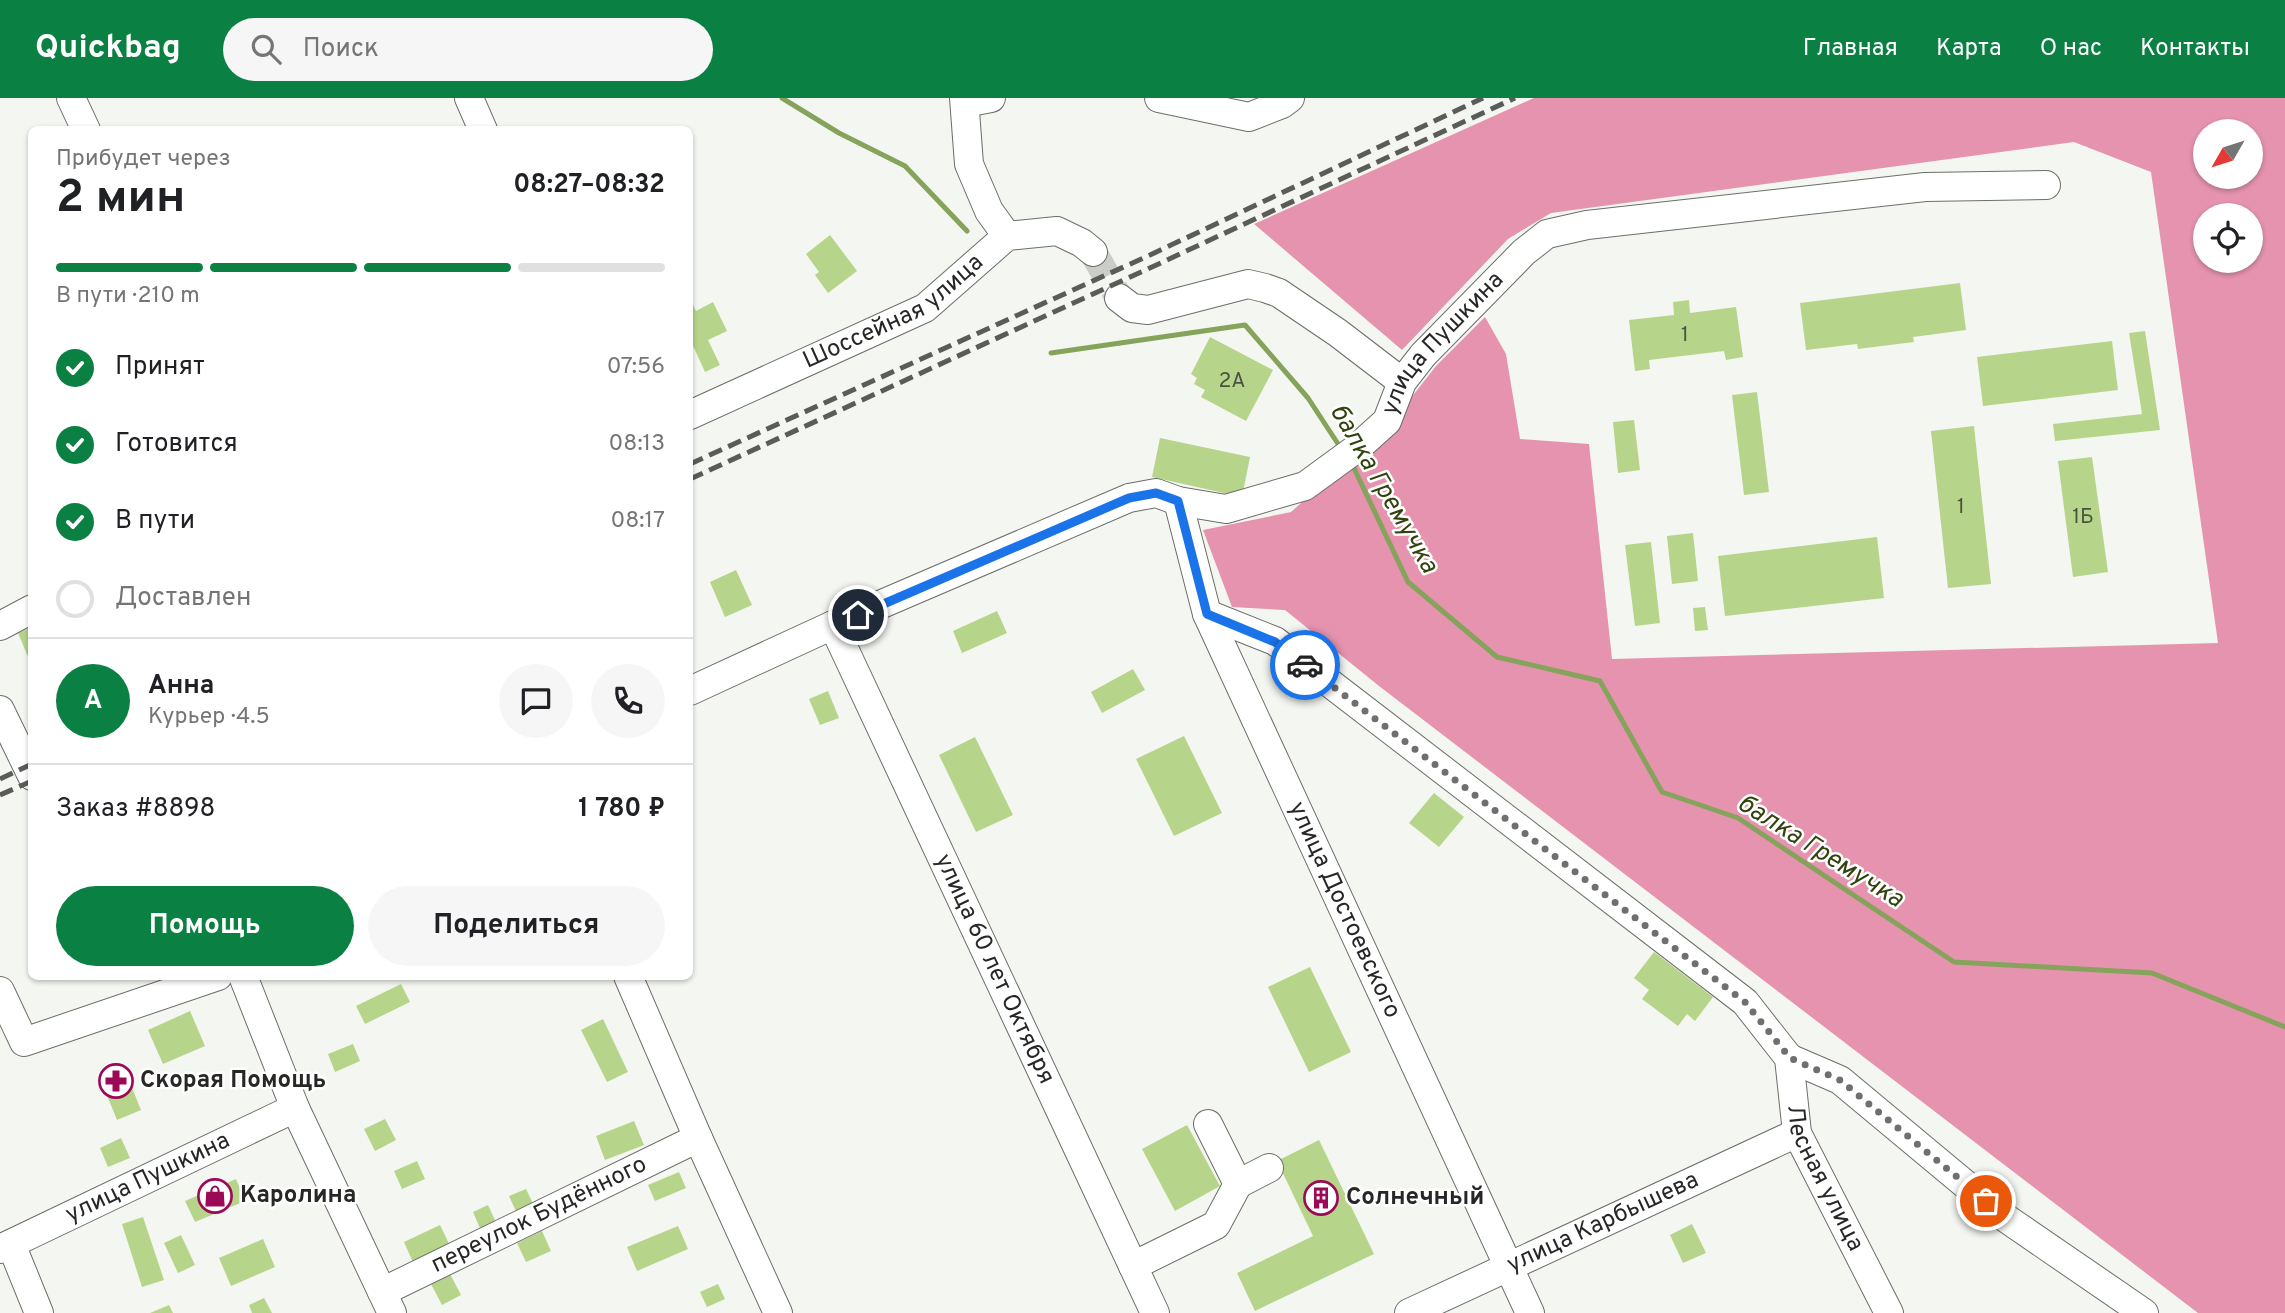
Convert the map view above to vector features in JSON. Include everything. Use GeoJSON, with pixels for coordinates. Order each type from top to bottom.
{"type":"FeatureCollection","features":[{"type":"Feature","properties":{"kind":"street"},"geometry":{"type":"LineString","coordinates":[[71,98],[84,126]]}},
{"type":"Feature","properties":{"kind":"street"},"geometry":{"type":"LineString","coordinates":[[469,98],[482,126]]}},
{"type":"Feature","properties":{"kind":"street"},"geometry":{"type":"LineString","coordinates":[[1159,98],[1249,117],[1290,98]]}},
{"type":"Feature","properties":{"kind":"street"},"geometry":{"type":"LineString","coordinates":[[974,100],[969,164],[989,211],[1007,236]]}},
{"type":"Feature","properties":{"kind":"street","name":"улица Пушкина"},"geometry":{"type":"LineString","coordinates":[[693,690],[833,625],[1129,498],[1156,493],[1178,501],[1226,509],[1305,486],[1348,456],[1387,421],[1402,382],[1423,355],[1524,252],[1547,234],[1587,225],[1926,187],[2046,185]]}},
{"type":"Feature","properties":{"kind":"street","name":"Шоссейная улица"},"geometry":{"type":"LineString","coordinates":[[693,414],[925,308],[1007,236],[1057,231],[1082,243],[1093,252]]}},
{"type":"Feature","properties":{"kind":"street"},"geometry":{"type":"LineString","coordinates":[[1119,298],[1132,308],[1148,310],[1248,284],[1265,288],[1279,293],[1338,333],[1402,382]]}},
{"type":"Feature","properties":{"kind":"street","name":"улица Достоевского"},"geometry":{"type":"LineString","coordinates":[[1178,501],[1207,614],[1530,1313]]}},
{"type":"Feature","properties":{"kind":"street"},"geometry":{"type":"LineString","coordinates":[[0,626],[28,611]]}},
{"type":"Feature","properties":{"kind":"street"},"geometry":{"type":"LineString","coordinates":[[1207,614],[1275,642],[1745,1002],[1790,1058],[1840,1080],[2007,1219],[2144,1313]]}},
{"type":"Feature","properties":{"kind":"street","name":"улица 60 лет Октября"},"geometry":{"type":"LineString","coordinates":[[833,625],[1155,1313]]}},
{"type":"Feature","properties":{"kind":"street"},"geometry":{"type":"LineString","coordinates":[[0,710],[28,768]]}},
{"type":"Feature","properties":{"kind":"street"},"geometry":{"type":"LineString","coordinates":[[0,991],[24,1042],[206,980]]}},
{"type":"Feature","properties":{"kind":"street"},"geometry":{"type":"LineString","coordinates":[[245,980],[295,1108],[387,1303]]}},
{"type":"Feature","properties":{"kind":"street"},"geometry":{"type":"LineString","coordinates":[[630,980],[778,1313]]}},
{"type":"Feature","properties":{"kind":"street","name":"Лесная улица"},"geometry":{"type":"LineString","coordinates":[[1790,1058],[1797,1133],[1889,1313]]}},
{"type":"Feature","properties":{"kind":"street","name":"улица Пушкина"},"geometry":{"type":"LineString","coordinates":[[5,1246],[295,1108]]}},
{"type":"Feature","properties":{"kind":"street"},"geometry":{"type":"LineString","coordinates":[[1208,1124],[1238,1184]]}},
{"type":"Feature","properties":{"kind":"street","name":"улица Карбышева"},"geometry":{"type":"LineString","coordinates":[[1409,1313],[1797,1133]]}},
{"type":"Feature","properties":{"kind":"street","name":"переулок Будённого"},"geometry":{"type":"LineString","coordinates":[[387,1303],[698,1138]]}},
{"type":"Feature","properties":{"kind":"street"},"geometry":{"type":"LineString","coordinates":[[1133,1266],[1216,1225],[1238,1184],[1269,1168]]}},
{"type":"Feature","properties":{"kind":"street"},"geometry":{"type":"LineString","coordinates":[[5,1246],[39,1313]]}},
{"type":"Feature","properties":{"kind":"shaded area"},"geometry":{"type":"Polygon","coordinates":[[[1534,98],[2285,98],[2285,1313],[2198,1313],[1379,686],[1285,610],[1232,607],[1203,530],[1291,512],[1392,422],[1436,366],[1485,317],[1506,354],[1520,439],[1589,444],[1612,659],[2218,643],[2151,172],[2074,142],[1551,213],[1508,239],[1402,350],[1254,224],[1534,98]]]}},
{"type":"Feature","properties":{"kind":"building"},"geometry":{"type":"Polygon","coordinates":[[[830,235],[857,271],[828,293],[815,275],[819,272],[806,254],[830,235]]]}},
{"type":"Feature","properties":{"kind":"building"},"geometry":{"type":"Polygon","coordinates":[[[1960,283],[1966,330],[1913,337],[1914,342],[1858,349],[1857,344],[1806,350],[1800,303],[1960,283]]]}},
{"type":"Feature","properties":{"kind":"building"},"geometry":{"type":"Polygon","coordinates":[[[1689,300],[1690,313],[1736,307],[1743,357],[1726,360],[1724,351],[1649,360],[1650,369],[1635,371],[1629,320],[1674,315],[1673,302],[1689,300]]]}},
{"type":"Feature","properties":{"kind":"building"},"geometry":{"type":"Polygon","coordinates":[[[713,302],[727,331],[708,340],[720,365],[705,372],[693,346],[693,304],[696,311],[713,302]]]}},
{"type":"Feature","properties":{"kind":"building"},"geometry":{"type":"Polygon","coordinates":[[[2145,331],[2160,430],[2055,441],[2053,424],[2142,414],[2129,333],[2145,331]]]}},
{"type":"Feature","properties":{"kind":"building"},"geometry":{"type":"Polygon","coordinates":[[[1210,337],[1273,370],[1246,421],[1201,397],[1205,390],[1194,384],[1197,378],[1191,374],[1210,337]]]}},
{"type":"Feature","properties":{"kind":"building"},"geometry":{"type":"Polygon","coordinates":[[[2112,341],[2118,390],[1983,406],[1977,357],[2112,341]]]}},
{"type":"Feature","properties":{"kind":"building"},"geometry":{"type":"Polygon","coordinates":[[[1757,392],[1769,492],[1744,495],[1732,395],[1757,392]]]}},
{"type":"Feature","properties":{"kind":"building"},"geometry":{"type":"Polygon","coordinates":[[[1634,420],[1640,470],[1618,473],[1613,422],[1634,420]]]}},
{"type":"Feature","properties":{"kind":"building"},"geometry":{"type":"Polygon","coordinates":[[[1974,426],[1991,584],[1948,588],[1931,431],[1974,426]]]}},
{"type":"Feature","properties":{"kind":"building"},"geometry":{"type":"Polygon","coordinates":[[[1160,438],[1250,457],[1242,497],[1152,477],[1160,438]]]}},
{"type":"Feature","properties":{"kind":"building"},"geometry":{"type":"Polygon","coordinates":[[[2092,457],[2108,572],[2073,577],[2058,461],[2092,457]]]}},
{"type":"Feature","properties":{"kind":"building"},"geometry":{"type":"Polygon","coordinates":[[[1693,533],[1698,581],[1672,584],[1667,536],[1693,533]]]}},
{"type":"Feature","properties":{"kind":"building"},"geometry":{"type":"Polygon","coordinates":[[[1877,537],[1884,598],[1725,616],[1718,556],[1877,537]]]}},
{"type":"Feature","properties":{"kind":"building"},"geometry":{"type":"Polygon","coordinates":[[[1651,542],[1660,623],[1635,626],[1625,545],[1651,542]]]}},
{"type":"Feature","properties":{"kind":"building"},"geometry":{"type":"Polygon","coordinates":[[[736,570],[752,605],[725,617],[710,582],[736,570]]]}},
{"type":"Feature","properties":{"kind":"building"},"geometry":{"type":"Polygon","coordinates":[[[1705,607],[1708,630],[1695,631],[1693,608],[1705,607]]]}},
{"type":"Feature","properties":{"kind":"building"},"geometry":{"type":"Polygon","coordinates":[[[997,611],[1007,633],[962,653],[953,631],[997,611]]]}},
{"type":"Feature","properties":{"kind":"building"},"geometry":{"type":"Polygon","coordinates":[[[28,629],[28,657],[18,633],[28,629]]]}},
{"type":"Feature","properties":{"kind":"building"},"geometry":{"type":"Polygon","coordinates":[[[1133,669],[1145,690],[1102,713],[1091,692],[1133,669]]]}},
{"type":"Feature","properties":{"kind":"building"},"geometry":{"type":"Polygon","coordinates":[[[828,691],[839,718],[820,725],[809,699],[828,691]]]}},
{"type":"Feature","properties":{"kind":"building"},"geometry":{"type":"Polygon","coordinates":[[[1184,736],[1222,813],[1174,836],[1136,759],[1184,736]]]}},
{"type":"Feature","properties":{"kind":"building"},"geometry":{"type":"Polygon","coordinates":[[[975,737],[1013,815],[976,832],[939,755],[975,737]]]}},
{"type":"Feature","properties":{"kind":"building"},"geometry":{"type":"Polygon","coordinates":[[[1434,793],[1464,817],[1439,847],[1409,823],[1434,793]]]}},
{"type":"Feature","properties":{"kind":"building"},"geometry":{"type":"Polygon","coordinates":[[[1654,952],[1713,997],[1695,1021],[1687,1014],[1678,1026],[1642,999],[1649,990],[1634,978],[1654,952]]]}},
{"type":"Feature","properties":{"kind":"building"},"geometry":{"type":"Polygon","coordinates":[[[1310,967],[1351,1052],[1309,1072],[1268,987],[1310,967]]]}},
{"type":"Feature","properties":{"kind":"building"},"geometry":{"type":"Polygon","coordinates":[[[401,984],[410,1002],[365,1024],[356,1006],[401,984]]]}},
{"type":"Feature","properties":{"kind":"building"},"geometry":{"type":"Polygon","coordinates":[[[190,1011],[205,1046],[163,1064],[148,1030],[190,1011]]]}},
{"type":"Feature","properties":{"kind":"building"},"geometry":{"type":"Polygon","coordinates":[[[603,1019],[628,1072],[607,1082],[581,1030],[603,1019]]]}},
{"type":"Feature","properties":{"kind":"building"},"geometry":{"type":"Polygon","coordinates":[[[353,1044],[360,1061],[335,1072],[328,1054],[353,1044]]]}},
{"type":"Feature","properties":{"kind":"building"},"geometry":{"type":"Polygon","coordinates":[[[124,1068],[141,1110],[117,1120],[100,1078],[124,1068]]]}},
{"type":"Feature","properties":{"kind":"building"},"geometry":{"type":"Polygon","coordinates":[[[385,1119],[396,1140],[375,1151],[364,1129],[385,1119]]]}},
{"type":"Feature","properties":{"kind":"building"},"geometry":{"type":"Polygon","coordinates":[[[634,1121],[644,1145],[605,1160],[596,1136],[634,1121]]]}},
{"type":"Feature","properties":{"kind":"building"},"geometry":{"type":"Polygon","coordinates":[[[1187,1125],[1220,1186],[1175,1211],[1142,1149],[1187,1125]]]}},
{"type":"Feature","properties":{"kind":"building"},"geometry":{"type":"Polygon","coordinates":[[[121,1138],[130,1158],[108,1167],[100,1148],[121,1138]]]}},
{"type":"Feature","properties":{"kind":"building","name":"Солнечный"},"geometry":{"type":"Polygon","coordinates":[[[1319,1140],[1374,1254],[1255,1311],[1237,1273],[1313,1236],[1277,1161],[1319,1140]]]}},
{"type":"Feature","properties":{"kind":"building"},"geometry":{"type":"Polygon","coordinates":[[[417,1161],[425,1179],[402,1189],[394,1171],[417,1161]]]}},
{"type":"Feature","properties":{"kind":"building"},"geometry":{"type":"Polygon","coordinates":[[[679,1172],[686,1188],[655,1201],[648,1185],[679,1172]]]}},
{"type":"Feature","properties":{"kind":"building"},"geometry":{"type":"Polygon","coordinates":[[[236,1179],[245,1201],[195,1222],[185,1201],[236,1179]]]}},
{"type":"Feature","properties":{"kind":"building"},"geometry":{"type":"Polygon","coordinates":[[[526,1189],[536,1210],[519,1218],[509,1196],[526,1189]]]}},
{"type":"Feature","properties":{"kind":"building"},"geometry":{"type":"Polygon","coordinates":[[[488,1205],[498,1227],[482,1233],[473,1212],[488,1205]]]}},
{"type":"Feature","properties":{"kind":"building"},"geometry":{"type":"Polygon","coordinates":[[[143,1217],[164,1280],[142,1287],[122,1224],[143,1217]]]}},
{"type":"Feature","properties":{"kind":"building"},"geometry":{"type":"Polygon","coordinates":[[[1692,1224],[1706,1253],[1683,1263],[1670,1235],[1692,1224]]]}},
{"type":"Feature","properties":{"kind":"building"},"geometry":{"type":"Polygon","coordinates":[[[440,1225],[452,1250],[415,1267],[404,1242],[440,1225]]]}},
{"type":"Feature","properties":{"kind":"building"},"geometry":{"type":"Polygon","coordinates":[[[678,1226],[688,1249],[637,1271],[627,1247],[678,1226]]]}},
{"type":"Feature","properties":{"kind":"building"},"geometry":{"type":"Polygon","coordinates":[[[542,1231],[551,1251],[526,1262],[517,1243],[542,1231]]]}},
{"type":"Feature","properties":{"kind":"building"},"geometry":{"type":"Polygon","coordinates":[[[181,1235],[195,1265],[178,1273],[164,1243],[181,1235]]]}},
{"type":"Feature","properties":{"kind":"building"},"geometry":{"type":"Polygon","coordinates":[[[263,1239],[275,1267],[231,1286],[219,1258],[263,1239]]]}},
{"type":"Feature","properties":{"kind":"building"},"geometry":{"type":"Polygon","coordinates":[[[450,1274],[461,1295],[442,1305],[431,1284],[450,1274]]]}},
{"type":"Feature","properties":{"kind":"building"},"geometry":{"type":"Polygon","coordinates":[[[718,1284],[725,1299],[707,1307],[700,1292],[718,1284]]]}},
{"type":"Feature","properties":{"kind":"building"},"geometry":{"type":"Polygon","coordinates":[[[264,1298],[272,1313],[252,1313],[249,1305],[264,1298]]]}},
{"type":"Feature","properties":{"kind":"building"},"geometry":{"type":"Polygon","coordinates":[[[169,1305],[173,1313],[150,1313],[169,1305]]]}},
{"type":"Feature","properties":{"kind":"waterway","name":"балка Гремучка"},"geometry":{"type":"LineString","coordinates":[[782,98],[839,133],[905,166],[967,231]]}},
{"type":"Feature","properties":{"kind":"waterway","name":"балка Гремучка"},"geometry":{"type":"LineString","coordinates":[[1051,353],[1245,325],[1308,398],[1342,450]]}},
{"type":"Feature","properties":{"kind":"waterway","name":"балка Гремучка"},"geometry":{"type":"LineString","coordinates":[[1352,464],[1408,582],[1497,657],[1600,681],[1662,792],[1738,818],[1954,962],[2152,973],[2285,1027]]}},
{"type":"Feature","properties":{"kind":"tunnel"},"geometry":{"type":"LineString","coordinates":[[1093,252],[1119,298]]}},
{"type":"Feature","properties":{"kind":"railway"},"geometry":{"type":"LineString","coordinates":[[693,463],[1150,255],[1483,98]]}},
{"type":"Feature","properties":{"kind":"railway"},"geometry":{"type":"LineString","coordinates":[[693,478],[1515,98]]}},
{"type":"Feature","properties":{"kind":"railway"},"geometry":{"type":"LineString","coordinates":[[0,779],[28,766]]}},
{"type":"Feature","properties":{"kind":"railway"},"geometry":{"type":"LineString","coordinates":[[0,795],[28,783]]}},
{"type":"Feature","properties":{"kind":"way so far"},"geometry":{"type":"LineString","coordinates":[[1305,665],[1745,1002],[1790,1058],[1840,1080],[1986,1201]]}},
{"type":"Feature","properties":{"kind":"place","name":"Скорая Помощь"},"geometry":{"type":"Point","coordinates":[116,1081]}},
{"type":"Feature","properties":{"kind":"place","name":"Каролина"},"geometry":{"type":"Point","coordinates":[215,1196]}},
{"type":"Feature","properties":{"kind":"place","name":"Солнечный"},"geometry":{"type":"Point","coordinates":[1321,1198]}},
{"type":"Feature","properties":{"kind":"route"},"geometry":{"type":"LineString","coordinates":[[858,615],[1129,498],[1156,493],[1178,501],[1207,614],[1275,642],[1305,665]]}}]}
